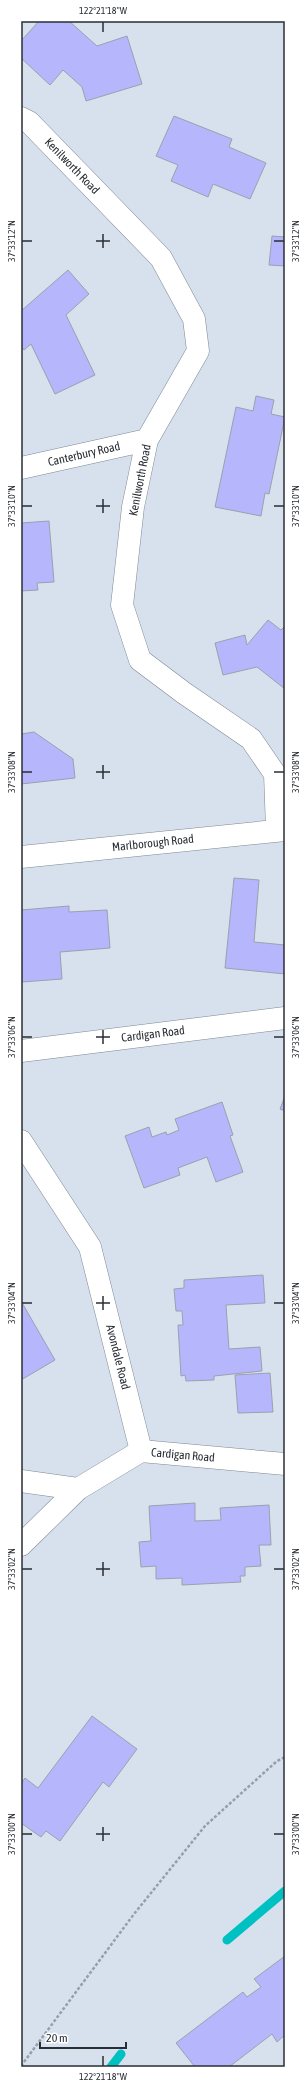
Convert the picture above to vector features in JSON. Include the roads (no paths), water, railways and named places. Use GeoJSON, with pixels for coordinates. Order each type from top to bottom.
{"type":"FeatureCollection","features":[{"type":"Feature","properties":{"kind":"street","name":"Kenilworth Road"},"geometry":{"type":"LineString","coordinates":[[21,118],[29,122],[161,258],[194,319],[198,351],[147,440],[133,507],[122,605],[140,660],[184,693],[251,738],[275,774],[281,829]]}},
{"type":"Feature","properties":{"kind":"street","name":"Canterbury Road"},"geometry":{"type":"LineString","coordinates":[[21,468],[147,440]]}},
{"type":"Feature","properties":{"kind":"street","name":"Marlborough Road"},"geometry":{"type":"LineString","coordinates":[[21,857],[281,829]]}},
{"type":"Feature","properties":{"kind":"street","name":"Cardigan Road"},"geometry":{"type":"LineString","coordinates":[[21,1051],[285,1018]]}},
{"type":"Feature","properties":{"kind":"street","name":"Avondale Road"},"geometry":{"type":"LineString","coordinates":[[21,1141],[90,1247],[141,1451]]}},
{"type":"Feature","properties":{"kind":"street","name":"Cardigan Road"},"geometry":{"type":"LineString","coordinates":[[78,1489],[141,1451],[285,1464]]}},
{"type":"Feature","properties":{"kind":"street"},"geometry":{"type":"LineString","coordinates":[[21,1481],[78,1489]]}},
{"type":"Feature","properties":{"kind":"street"},"geometry":{"type":"LineString","coordinates":[[21,1545],[78,1489]]}},
{"type":"Feature","properties":{"kind":"waterway"},"geometry":{"type":"LineString","coordinates":[[227,1940],[285,1891]]}},
{"type":"Feature","properties":{"kind":"waterway"},"geometry":{"type":"LineString","coordinates":[[111,2067],[121,2054]]}}]}
